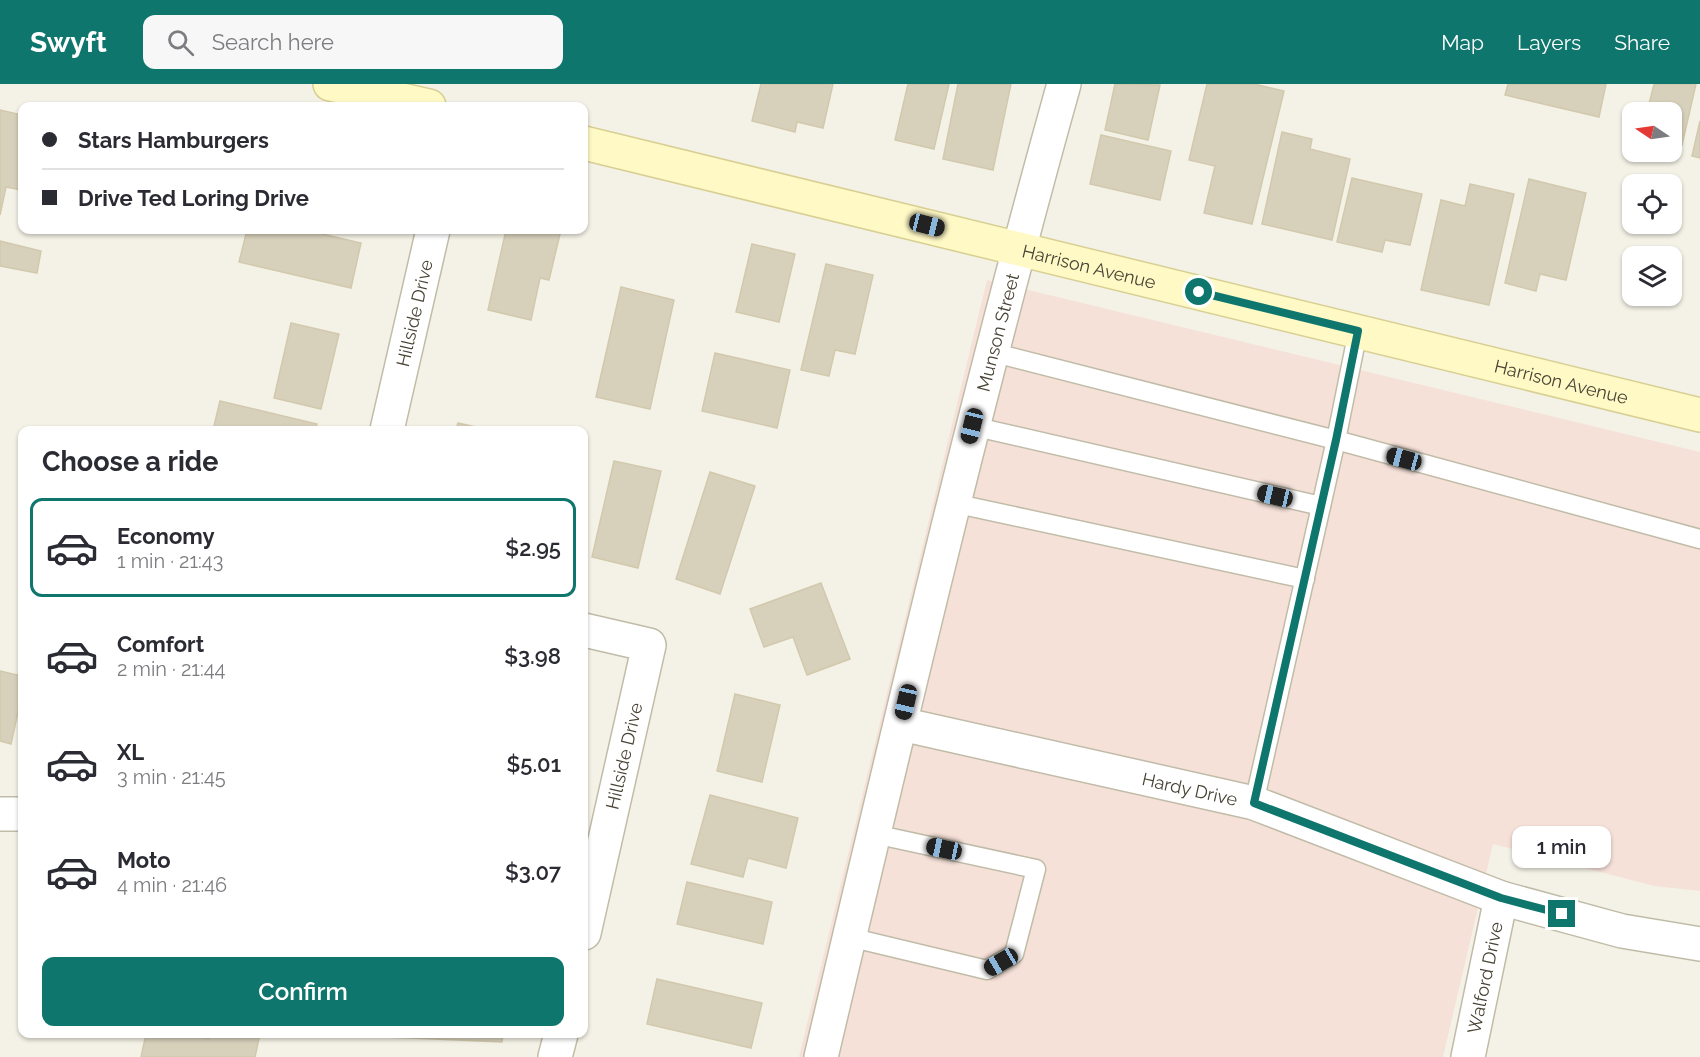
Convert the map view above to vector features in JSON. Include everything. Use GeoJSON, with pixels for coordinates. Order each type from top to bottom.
{"type":"FeatureCollection","features":[{"type":"Feature","properties":{"kind":"main road"},"geometry":{"type":"LineString","coordinates":[[330,84],[411,102]]}},
{"type":"Feature","properties":{"kind":"main road","name":"Harrison Avenue"},"geometry":{"type":"LineString","coordinates":[[588,144],[1700,415]]}},
{"type":"Feature","properties":{"kind":"street","name":"Munson Street"},"geometry":{"type":"LineString","coordinates":[[821,1057],[972,426],[1018,247],[1064,84]]}},
{"type":"Feature","properties":{"kind":"street","name":"Hillside Drive"},"geometry":{"type":"LineString","coordinates":[[388,426],[433,234]]}},
{"type":"Feature","properties":{"kind":"street","name":"Hillside Drive"},"geometry":{"type":"LineString","coordinates":[[588,631],[649,645],[588,915]]}},
{"type":"Feature","properties":{"kind":"street","name":"Hardy Drive"},"geometry":{"type":"LineString","coordinates":[[901,724],[1254,803],[1501,898],[1623,931],[1700,944]]}},
{"type":"Feature","properties":{"kind":"street"},"geometry":{"type":"LineString","coordinates":[[0,814],[18,814]]}},
{"type":"Feature","properties":{"kind":"street","name":"Walford Drive"},"geometry":{"type":"LineString","coordinates":[[1468,1057],[1501,898]]}},
{"type":"Feature","properties":{"kind":"street"},"geometry":{"type":"LineString","coordinates":[[555,1057],[560,1038]]}},
{"type":"Feature","properties":{"kind":"lane"},"geometry":{"type":"LineString","coordinates":[[1254,803],[1336,440],[1358,331]]}},
{"type":"Feature","properties":{"kind":"lane"},"geometry":{"type":"LineString","coordinates":[[991,352],[1336,440],[1700,539]]}},
{"type":"Feature","properties":{"kind":"lane"},"geometry":{"type":"LineString","coordinates":[[972,426],[1321,506]]}},
{"type":"Feature","properties":{"kind":"lane"},"geometry":{"type":"LineString","coordinates":[[953,503],[1305,579]]}},
{"type":"Feature","properties":{"kind":"lane"},"geometry":{"type":"LineString","coordinates":[[849,937],[987,970],[1014,954],[1036,869],[874,834]]}},
{"type":"Feature","properties":{"kind":"shaded area"},"geometry":{"type":"Polygon","coordinates":[[[987,280],[1700,452],[1700,891],[1654,886],[1493,844],[1443,1057],[799,1057],[987,280]]]}},
{"type":"Feature","properties":{"kind":"building"},"geometry":{"type":"Polygon","coordinates":[[[761,84],[833,84],[823,128],[797,122],[795,132],[752,121],[761,84]]]}},
{"type":"Feature","properties":{"kind":"building"},"geometry":{"type":"Polygon","coordinates":[[[908,84],[949,84],[934,149],[895,140],[908,84]]]}},
{"type":"Feature","properties":{"kind":"building"},"geometry":{"type":"Polygon","coordinates":[[[958,84],[1011,84],[993,170],[943,159],[958,84]]]}},
{"type":"Feature","properties":{"kind":"building"},"geometry":{"type":"Polygon","coordinates":[[[1115,84],[1160,85],[1148,140],[1105,130],[1115,84]]]}},
{"type":"Feature","properties":{"kind":"building"},"geometry":{"type":"Polygon","coordinates":[[[1207,84],[1254,84],[1284,91],[1252,224],[1204,213],[1215,166],[1189,160],[1207,84]]]}},
{"type":"Feature","properties":{"kind":"building"},"geometry":{"type":"Polygon","coordinates":[[[1508,84],[1606,84],[1599,117],[1505,95],[1508,84]]]}},
{"type":"Feature","properties":{"kind":"building"},"geometry":{"type":"Polygon","coordinates":[[[1654,84],[1696,84],[1682,145],[1682,102],[1650,102],[1654,84]]]}},
{"type":"Feature","properties":{"kind":"building"},"geometry":{"type":"Polygon","coordinates":[[[0,110],[18,114],[18,189],[6,187],[0,215],[0,110]]]}},
{"type":"Feature","properties":{"kind":"building"},"geometry":{"type":"Polygon","coordinates":[[[1700,121],[1700,158],[1692,156],[1700,121]]]}},
{"type":"Feature","properties":{"kind":"building"},"geometry":{"type":"Polygon","coordinates":[[[1282,132],[1312,139],[1310,149],[1350,159],[1332,240],[1262,224],[1282,132]]]}},
{"type":"Feature","properties":{"kind":"building"},"geometry":{"type":"Polygon","coordinates":[[[1101,135],[1171,151],[1160,200],[1090,184],[1101,135]]]}},
{"type":"Feature","properties":{"kind":"building"},"geometry":{"type":"Polygon","coordinates":[[[1352,178],[1422,194],[1410,245],[1385,240],[1382,252],[1337,242],[1352,178]]]}},
{"type":"Feature","properties":{"kind":"building"},"geometry":{"type":"Polygon","coordinates":[[[1529,179],[1586,193],[1566,280],[1540,274],[1536,291],[1505,283],[1529,179]]]}},
{"type":"Feature","properties":{"kind":"building"},"geometry":{"type":"Polygon","coordinates":[[[1470,184],[1514,194],[1489,305],[1421,290],[1441,200],[1465,206],[1470,184]]]}},
{"type":"Feature","properties":{"kind":"building"},"geometry":{"type":"Polygon","coordinates":[[[246,234],[322,234],[361,243],[351,288],[239,262],[246,234]]]}},
{"type":"Feature","properties":{"kind":"building"},"geometry":{"type":"Polygon","coordinates":[[[505,234],[560,234],[549,280],[540,278],[531,320],[488,310],[505,234]]]}},
{"type":"Feature","properties":{"kind":"building"},"geometry":{"type":"Polygon","coordinates":[[[0,241],[41,251],[37,273],[0,266],[0,241]]]}},
{"type":"Feature","properties":{"kind":"building"},"geometry":{"type":"Polygon","coordinates":[[[752,244],[795,254],[779,322],[736,312],[752,244]]]}},
{"type":"Feature","properties":{"kind":"building"},"geometry":{"type":"Polygon","coordinates":[[[826,264],[873,275],[855,354],[835,350],[829,376],[801,370],[826,264]]]}},
{"type":"Feature","properties":{"kind":"building"},"geometry":{"type":"Polygon","coordinates":[[[621,287],[674,300],[650,409],[596,397],[621,287]]]}},
{"type":"Feature","properties":{"kind":"building"},"geometry":{"type":"Polygon","coordinates":[[[291,323],[339,334],[321,409],[274,398],[291,323]]]}},
{"type":"Feature","properties":{"kind":"building"},"geometry":{"type":"Polygon","coordinates":[[[715,353],[790,370],[777,428],[702,411],[715,353]]]}},
{"type":"Feature","properties":{"kind":"building"},"geometry":{"type":"Polygon","coordinates":[[[220,401],[317,424],[316,426],[214,426],[220,401]]]}},
{"type":"Feature","properties":{"kind":"building"},"geometry":{"type":"Polygon","coordinates":[[[614,461],[661,471],[638,568],[592,557],[614,461]]]}},
{"type":"Feature","properties":{"kind":"building"},"geometry":{"type":"Polygon","coordinates":[[[710,472],[755,486],[720,594],[676,579],[710,472]]]}},
{"type":"Feature","properties":{"kind":"building"},"geometry":{"type":"Polygon","coordinates":[[[821,583],[850,659],[807,675],[793,637],[764,647],[750,609],[821,583]]]}},
{"type":"Feature","properties":{"kind":"building"},"geometry":{"type":"Polygon","coordinates":[[[0,671],[18,675],[18,712],[11,744],[0,741],[0,671]]]}},
{"type":"Feature","properties":{"kind":"building"},"geometry":{"type":"Polygon","coordinates":[[[735,694],[780,705],[762,782],[717,771],[735,694]]]}},
{"type":"Feature","properties":{"kind":"building"},"geometry":{"type":"Polygon","coordinates":[[[710,795],[798,818],[786,868],[748,858],[743,877],[691,864],[710,795]]]}},
{"type":"Feature","properties":{"kind":"building"},"geometry":{"type":"Polygon","coordinates":[[[687,882],[772,902],[763,944],[677,924],[687,882]]]}},
{"type":"Feature","properties":{"kind":"building"},"geometry":{"type":"Polygon","coordinates":[[[657,979],[762,1003],[751,1048],[647,1024],[657,979]]]}},
{"type":"Feature","properties":{"kind":"building"},"geometry":{"type":"Polygon","coordinates":[[[145,1038],[259,1038],[255,1057],[141,1057],[145,1038]]]}},
{"type":"Feature","properties":{"kind":"building"},"geometry":{"type":"Polygon","coordinates":[[[411,1038],[502,1038],[502,1042],[411,1038]]]}},
{"type":"Feature","properties":{"kind":"route"},"geometry":{"type":"LineString","coordinates":[[1199,292],[1358,331],[1336,440],[1254,803],[1501,898],[1562,914]]}}]}
